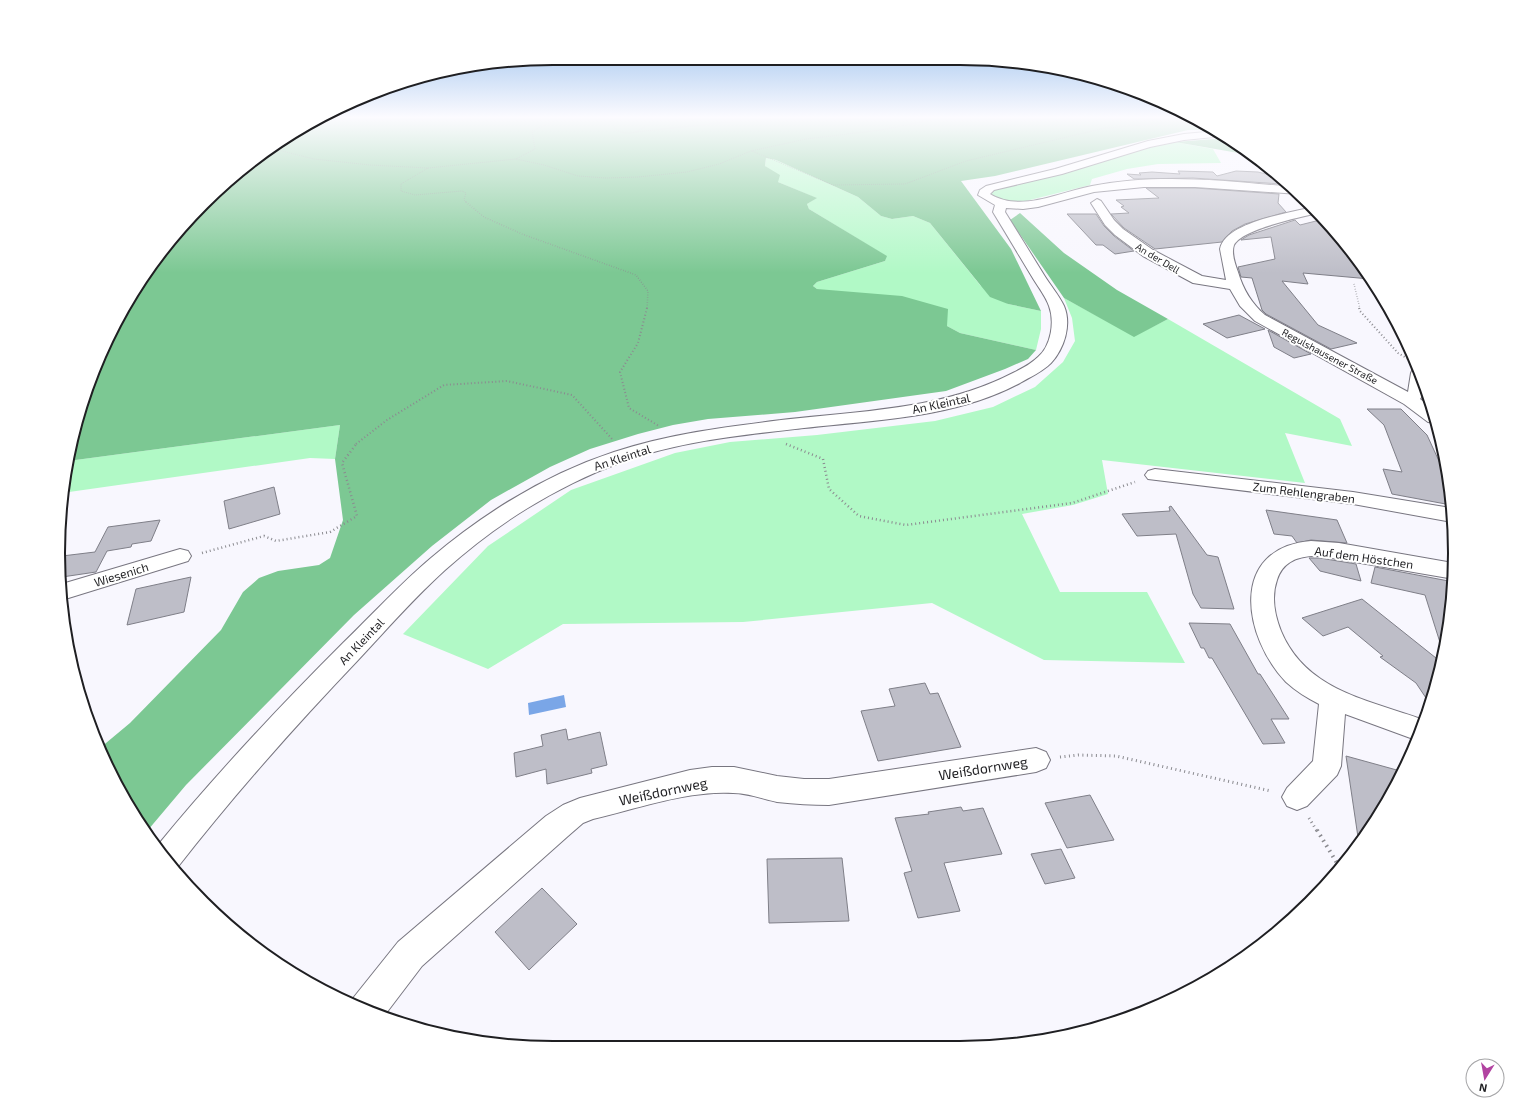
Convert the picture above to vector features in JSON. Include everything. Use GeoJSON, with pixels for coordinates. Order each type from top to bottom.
{"type":"FeatureCollection","features":[{"type":"Feature","properties":{"kind":"street"},"geometry":{"type":"LineString","coordinates":[[1066,170],[990,188],[984,192],[984,195],[987,198],[1001,204],[1028,205],[1080,191],[1140,184],[1195,184],[1287,190]]}},
{"type":"Feature","properties":{"kind":"street","name":"An der Dell"},"geometry":{"type":"LineString","coordinates":[[1098,203],[1109,222],[1119,232],[1148,253],[1198,280],[1235,285]]}},
{"type":"Feature","properties":{"kind":"street","name":"An Kleintal"},"geometry":{"type":"LineString","coordinates":[[169,854],[247,760],[307,696],[437,565],[475,533],[536,493],[590,467],[624,454],[682,440],[754,429],[864,417],[942,404],[978,395],[1010,383],[1044,361],[1055,346],[1061,324],[1057,307],[999,212],[1001,204]]}},
{"type":"Feature","properties":{"kind":"street","name":"Regulshausener Straße"},"geometry":{"type":"LineString","coordinates":[[1309,212],[1252,227],[1236,235],[1230,241],[1227,246],[1227,253],[1235,285],[1247,307],[1260,318],[1410,400],[1427,413]]}},
{"type":"Feature","properties":{"kind":"street"},"geometry":{"type":"LineString","coordinates":[[1410,400],[1416,393],[1415,376]]}},
{"type":"Feature","properties":{"kind":"street","name":"Zum Rehlengraben"},"geometry":{"type":"LineString","coordinates":[[1154,475],[1353,498],[1446,514]]}},
{"type":"Feature","properties":{"kind":"street","name":"Auf dem Höstchen"},"geometry":{"type":"LineString","coordinates":[[1415,728],[1333,698],[1306,684],[1289,668],[1278,651],[1267,628],[1263,609],[1263,589],[1269,571],[1279,559],[1291,551],[1310,549],[1332,550],[1447,570]]}},
{"type":"Feature","properties":{"kind":"street","name":"Wiesenich"},"geometry":{"type":"LineString","coordinates":[[67,591],[180,556]]}},
{"type":"Feature","properties":{"kind":"street"},"geometry":{"type":"LineString","coordinates":[[1297,797],[1327,766],[1333,698]]}},
{"type":"Feature","properties":{"kind":"street","name":"Weißdornweg"},"geometry":{"type":"LineString","coordinates":[[371,1006],[410,954],[557,826],[573,814],[590,807],[690,783],[712,780],[734,780],[777,789],[804,792],[829,792],[1036,760]]}},
{"type":"Feature","properties":{"kind":"path"},"geometry":{"type":"LineString","coordinates":[[425,170],[401,184],[400,191],[415,195],[462,191],[466,193],[464,200],[484,217],[522,234],[590,257],[636,275],[648,291],[647,313],[638,343],[620,372],[629,408],[682,440]]}},
{"type":"Feature","properties":{"kind":"path"},"geometry":{"type":"LineString","coordinates":[[558,170],[578,176],[606,178],[687,172],[697,170]]}},
{"type":"Feature","properties":{"kind":"path"},"geometry":{"type":"LineString","coordinates":[[795,170],[832,185],[905,184],[943,170]]}},
{"type":"Feature","properties":{"kind":"path"},"geometry":{"type":"LineString","coordinates":[[1354,284],[1360,311],[1398,352],[1409,362]]}},
{"type":"Feature","properties":{"kind":"path"},"geometry":{"type":"LineString","coordinates":[[180,556],[188,557],[264,536],[276,541],[330,532],[357,516],[342,462],[356,443],[387,420],[444,385],[507,381],[572,395],[599,423],[624,454]]}},
{"type":"Feature","properties":{"kind":"path"},"geometry":{"type":"LineString","coordinates":[[784,444],[823,459],[829,489],[860,516],[906,525],[1072,503],[1154,475]]}},
{"type":"Feature","properties":{"kind":"path"},"geometry":{"type":"LineString","coordinates":[[1036,760],[1078,755],[1116,756],[1297,797],[1337,863]]}},
{"type":"Feature","properties":{"kind":"green space"},"geometry":{"type":"Polygon","coordinates":[[[251,170],[771,170],[780,175],[778,182],[817,198],[807,204],[809,209],[887,256],[885,261],[817,282],[813,286],[817,289],[902,296],[948,309],[947,326],[960,333],[1036,350],[1028,359],[946,391],[795,412],[708,419],[673,425],[590,449],[550,467],[491,500],[432,546],[354,615],[186,785],[150,828],[130,797],[104,745],[130,723],[221,630],[243,592],[259,578],[278,571],[319,565],[330,558],[343,520],[335,459],[340,425],[74,460],[91,396],[102,366],[130,309],[147,282],[186,231],[231,186],[251,170]]]}},
{"type":"Feature","properties":{"kind":"green space"},"geometry":{"type":"Polygon","coordinates":[[[768,170],[797,170],[858,197],[881,216],[892,219],[913,216],[930,223],[980,285],[1008,304],[1041,311],[1041,329],[1036,350],[960,333],[947,326],[817,289],[813,286],[817,282],[885,261],[886,256],[809,209],[807,204],[816,198],[778,182],[768,170]]]}},
{"type":"Feature","properties":{"kind":"green space"},"geometry":{"type":"Polygon","coordinates":[[[797,170],[1022,170],[995,176],[961,181],[1011,249],[1041,311],[1008,304],[990,297],[930,223],[913,216],[892,219],[881,216],[858,197],[797,170]]]}},
{"type":"Feature","properties":{"kind":"green space"},"geometry":{"type":"Polygon","coordinates":[[[1070,170],[1125,170],[1092,179],[1090,185],[1022,202],[1005,201],[991,194],[994,190],[1070,170]]]}},
{"type":"Feature","properties":{"kind":"green space"},"geometry":{"type":"Polygon","coordinates":[[[1020,213],[1064,253],[1117,290],[1168,319],[1134,337],[1064,298],[1010,220],[1020,213]]]}},
{"type":"Feature","properties":{"kind":"green space"},"geometry":{"type":"Polygon","coordinates":[[[1064,298],[1134,336],[1168,319],[1340,419],[1352,446],[1285,433],[1305,483],[1102,460],[1108,494],[1073,505],[1022,514],[1060,592],[1147,592],[1185,663],[1044,660],[932,603],[743,622],[563,624],[488,669],[403,634],[488,546],[571,490],[675,453],[730,442],[817,435],[935,421],[993,407],[1035,387],[1063,362],[1075,341],[1072,318],[1064,298]]]}},
{"type":"Feature","properties":{"kind":"green space"},"geometry":{"type":"Polygon","coordinates":[[[340,425],[335,459],[310,458],[69,492],[74,460],[340,425]]]}},
{"type":"Feature","properties":{"kind":"water"},"geometry":{"type":"Polygon","coordinates":[[[564,695],[566,707],[529,715],[528,703],[564,695]]]}},
{"type":"Feature","properties":{"kind":"building"},"geometry":{"type":"Polygon","coordinates":[[[1178,171],[1213,172],[1217,176],[1236,171],[1258,172],[1267,174],[1279,184],[1193,178],[1134,179],[1127,174],[1141,175],[1139,173],[1152,172],[1180,174],[1178,171]]]}},
{"type":"Feature","properties":{"kind":"building"},"geometry":{"type":"Polygon","coordinates":[[[1146,188],[1195,188],[1279,194],[1278,203],[1286,212],[1245,224],[1232,231],[1222,242],[1155,249],[1124,228],[1111,214],[1129,213],[1121,207],[1124,206],[1116,200],[1159,198],[1146,188]]]}},
{"type":"Feature","properties":{"kind":"building"},"geometry":{"type":"Polygon","coordinates":[[[1067,214],[1096,214],[1104,226],[1114,236],[1134,251],[1115,254],[1103,245],[1096,245],[1067,214]]]}},
{"type":"Feature","properties":{"kind":"building"},"geometry":{"type":"Polygon","coordinates":[[[1295,220],[1300,225],[1317,221],[1327,231],[1363,278],[1303,273],[1308,284],[1282,281],[1318,325],[1357,343],[1331,349],[1266,314],[1262,310],[1252,278],[1241,277],[1238,267],[1275,259],[1271,237],[1241,240],[1249,235],[1295,220]]]}},
{"type":"Feature","properties":{"kind":"building"},"geometry":{"type":"Polygon","coordinates":[[[1239,315],[1265,329],[1227,338],[1203,324],[1239,315]]]}},
{"type":"Feature","properties":{"kind":"building"},"geometry":{"type":"Polygon","coordinates":[[[1268,330],[1311,354],[1294,358],[1274,347],[1268,330]]]}},
{"type":"Feature","properties":{"kind":"building"},"geometry":{"type":"Polygon","coordinates":[[[1367,409],[1401,409],[1427,435],[1440,463],[1445,504],[1392,494],[1383,469],[1402,472],[1384,425],[1367,409]]]}},
{"type":"Feature","properties":{"kind":"building"},"geometry":{"type":"Polygon","coordinates":[[[274,487],[280,514],[229,529],[224,501],[274,487]]]}},
{"type":"Feature","properties":{"kind":"building"},"geometry":{"type":"Polygon","coordinates":[[[1171,506],[1207,555],[1218,557],[1234,609],[1201,608],[1193,594],[1176,534],[1137,536],[1122,514],[1170,511],[1169,507],[1171,506]]]}},
{"type":"Feature","properties":{"kind":"building"},"geometry":{"type":"Polygon","coordinates":[[[1266,510],[1337,520],[1347,543],[1311,540],[1297,543],[1292,536],[1274,534],[1266,510]]]}},
{"type":"Feature","properties":{"kind":"building"},"geometry":{"type":"Polygon","coordinates":[[[160,520],[151,541],[132,544],[131,547],[107,551],[96,572],[66,576],[65,556],[95,552],[108,527],[160,520]]]}},
{"type":"Feature","properties":{"kind":"building"},"geometry":{"type":"Polygon","coordinates":[[[1309,558],[1320,558],[1356,564],[1361,581],[1320,571],[1309,558]]]}},
{"type":"Feature","properties":{"kind":"building"},"geometry":{"type":"Polygon","coordinates":[[[1375,567],[1447,581],[1440,642],[1425,595],[1371,583],[1375,567]]]}},
{"type":"Feature","properties":{"kind":"building"},"geometry":{"type":"Polygon","coordinates":[[[191,577],[184,612],[127,625],[136,589],[191,577]]]}},
{"type":"Feature","properties":{"kind":"building"},"geometry":{"type":"Polygon","coordinates":[[[1362,599],[1436,658],[1426,697],[1416,683],[1380,657],[1383,656],[1348,627],[1323,636],[1302,618],[1362,599]]]}},
{"type":"Feature","properties":{"kind":"building"},"geometry":{"type":"Polygon","coordinates":[[[1189,623],[1230,624],[1258,674],[1260,674],[1289,719],[1271,719],[1285,743],[1263,744],[1212,658],[1209,658],[1204,648],[1201,648],[1189,623]]]}},
{"type":"Feature","properties":{"kind":"building"},"geometry":{"type":"Polygon","coordinates":[[[925,683],[930,694],[938,693],[961,747],[878,761],[861,711],[895,706],[889,689],[925,683]]]}},
{"type":"Feature","properties":{"kind":"building"},"geometry":{"type":"Polygon","coordinates":[[[566,729],[568,740],[600,732],[607,765],[591,769],[592,773],[547,784],[546,769],[516,777],[514,753],[543,746],[541,735],[566,729]]]}},
{"type":"Feature","properties":{"kind":"building"},"geometry":{"type":"Polygon","coordinates":[[[1346,756],[1397,770],[1383,797],[1358,835],[1346,756]]]}},
{"type":"Feature","properties":{"kind":"building"},"geometry":{"type":"Polygon","coordinates":[[[1090,795],[1114,840],[1067,848],[1045,803],[1090,795]]]}},
{"type":"Feature","properties":{"kind":"building"},"geometry":{"type":"Polygon","coordinates":[[[961,807],[963,811],[983,808],[1002,854],[944,863],[960,911],[918,918],[904,873],[912,871],[895,818],[929,814],[928,812],[961,807]]]}},
{"type":"Feature","properties":{"kind":"building"},"geometry":{"type":"Polygon","coordinates":[[[1061,849],[1075,878],[1045,884],[1031,854],[1061,849]]]}},
{"type":"Feature","properties":{"kind":"building"},"geometry":{"type":"Polygon","coordinates":[[[842,858],[849,921],[769,923],[767,859],[842,858]]]}},
{"type":"Feature","properties":{"kind":"building"},"geometry":{"type":"Polygon","coordinates":[[[542,888],[577,924],[529,970],[495,932],[542,888]]]}}]}
